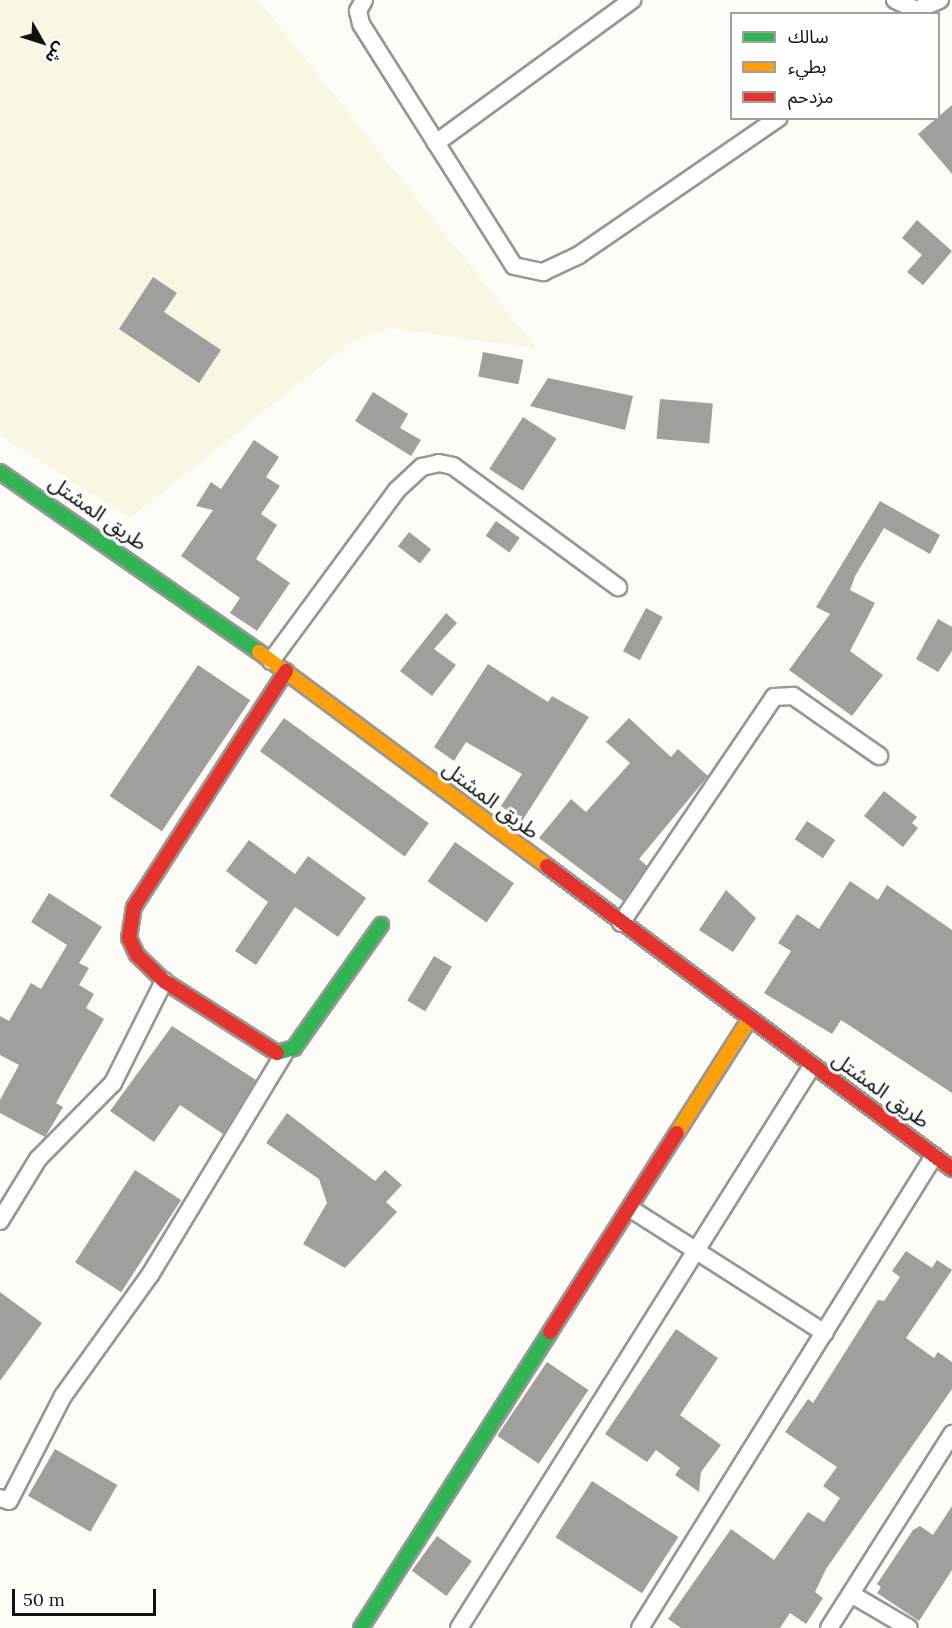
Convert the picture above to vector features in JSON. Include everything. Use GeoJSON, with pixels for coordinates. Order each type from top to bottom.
{"type":"FeatureCollection","features":[{"type":"Feature","properties":{"kind":"street"},"geometry":{"type":"LineString","coordinates":[[364,0],[358,11],[361,24],[514,266],[543,272],[628,225],[775,120]]}},
{"type":"Feature","properties":{"kind":"street"},"geometry":{"type":"LineString","coordinates":[[436,143],[632,0]]}},
{"type":"Feature","properties":{"kind":"street"},"geometry":{"type":"LineString","coordinates":[[895,0],[907,10],[940,0]]}},
{"type":"Feature","properties":{"kind":"street"},"geometry":{"type":"LineString","coordinates":[[271,661],[397,490],[422,467],[439,463],[453,466],[618,587]]}},
{"type":"Feature","properties":{"kind":"street","name":"طريق المشتل"},"geometry":{"type":"LineString","coordinates":[[0,472],[286,671],[749,1020],[952,1169]]}},
{"type":"Feature","properties":{"kind":"street"},"geometry":{"type":"LineString","coordinates":[[284,1054],[269,1052],[164,981],[137,956],[129,938],[134,907],[286,671]]}},
{"type":"Feature","properties":{"kind":"street"},"geometry":{"type":"LineString","coordinates":[[621,923],[774,697],[794,696],[879,756]]}},
{"type":"Feature","properties":{"kind":"street"},"geometry":{"type":"LineString","coordinates":[[0,1498],[9,1501],[63,1396],[150,1275],[284,1054],[294,1048],[381,925]]}},
{"type":"Feature","properties":{"kind":"street"},"geometry":{"type":"LineString","coordinates":[[0,1221],[38,1159],[113,1083],[164,981]]}},
{"type":"Feature","properties":{"kind":"street"},"geometry":{"type":"LineString","coordinates":[[361,1628],[631,1209],[749,1020]]}},
{"type":"Feature","properties":{"kind":"street"},"geometry":{"type":"LineString","coordinates":[[459,1628],[698,1251],[812,1066]]}},
{"type":"Feature","properties":{"kind":"street"},"geometry":{"type":"LineString","coordinates":[[640,1628],[934,1156]]}},
{"type":"Feature","properties":{"kind":"street"},"geometry":{"type":"LineString","coordinates":[[631,1209],[825,1334]]}},
{"type":"Feature","properties":{"kind":"street"},"geometry":{"type":"LineString","coordinates":[[829,1628],[952,1434]]}},
{"type":"Feature","properties":{"kind":"street"},"geometry":{"type":"LineString","coordinates":[[851,1594],[909,1628]]}},
{"type":"Feature","properties":{"kind":"shaded area"},"geometry":{"type":"Polygon","coordinates":[[[0,0],[258,0],[536,348],[390,328],[355,339],[130,518],[0,435],[0,0]]]}},
{"type":"Feature","properties":{"kind":"building"},"geometry":{"type":"Polygon","coordinates":[[[952,105],[952,174],[918,134],[934,120],[940,120],[940,115],[952,105]]]}},
{"type":"Feature","properties":{"kind":"building"},"geometry":{"type":"Polygon","coordinates":[[[917,220],[952,251],[923,285],[907,272],[922,255],[902,238],[917,220]]]}},
{"type":"Feature","properties":{"kind":"building"},"geometry":{"type":"Polygon","coordinates":[[[153,277],[177,293],[164,312],[221,350],[199,383],[119,329],[153,277]]]}},
{"type":"Feature","properties":{"kind":"building"},"geometry":{"type":"Polygon","coordinates":[[[483,352],[523,360],[518,384],[478,377],[483,352]]]}},
{"type":"Feature","properties":{"kind":"building"},"geometry":{"type":"Polygon","coordinates":[[[548,378],[633,396],[625,430],[530,406],[548,378]]]}},
{"type":"Feature","properties":{"kind":"building"},"geometry":{"type":"Polygon","coordinates":[[[373,392],[408,414],[400,428],[421,440],[411,456],[355,421],[373,392]]]}},
{"type":"Feature","properties":{"kind":"building"},"geometry":{"type":"Polygon","coordinates":[[[660,399],[713,404],[709,443],[657,439],[660,399]]]}},
{"type":"Feature","properties":{"kind":"building"},"geometry":{"type":"Polygon","coordinates":[[[523,417],[557,439],[523,491],[489,469],[523,417]]]}},
{"type":"Feature","properties":{"kind":"building"},"geometry":{"type":"Polygon","coordinates":[[[254,440],[279,457],[266,477],[280,486],[261,514],[277,525],[256,559],[290,583],[257,631],[230,613],[240,598],[181,556],[213,510],[196,506],[211,482],[221,489],[254,440]]]}},
{"type":"Feature","properties":{"kind":"building"},"geometry":{"type":"Polygon","coordinates":[[[880,501],[940,535],[930,554],[884,528],[855,576],[850,590],[875,603],[850,651],[883,675],[852,716],[789,670],[830,614],[816,607],[880,501]]]}},
{"type":"Feature","properties":{"kind":"building"},"geometry":{"type":"Polygon","coordinates":[[[496,521],[520,538],[509,552],[486,536],[496,521]]]}},
{"type":"Feature","properties":{"kind":"building"},"geometry":{"type":"Polygon","coordinates":[[[409,532],[431,549],[420,563],[398,546],[409,532]]]}},
{"type":"Feature","properties":{"kind":"building"},"geometry":{"type":"Polygon","coordinates":[[[646,608],[663,617],[640,660],[623,651],[646,608]]]}},
{"type":"Feature","properties":{"kind":"building"},"geometry":{"type":"Polygon","coordinates":[[[446,613],[457,623],[434,649],[456,665],[432,696],[400,671],[446,613]]]}},
{"type":"Feature","properties":{"kind":"building"},"geometry":{"type":"Polygon","coordinates":[[[938,619],[952,627],[952,651],[938,672],[916,659],[938,619]]]}},
{"type":"Feature","properties":{"kind":"building"},"geometry":{"type":"Polygon","coordinates":[[[488,664],[548,702],[552,696],[589,717],[522,821],[501,806],[522,774],[466,742],[454,761],[434,747],[488,664]]]}},
{"type":"Feature","properties":{"kind":"building"},"geometry":{"type":"Polygon","coordinates":[[[198,665],[250,700],[162,831],[110,796],[198,665]]]}},
{"type":"Feature","properties":{"kind":"building"},"geometry":{"type":"Polygon","coordinates":[[[284,718],[429,823],[405,856],[260,751],[284,718]]]}},
{"type":"Feature","properties":{"kind":"building"},"geometry":{"type":"Polygon","coordinates":[[[629,718],[671,757],[678,749],[708,776],[639,859],[647,866],[623,901],[539,838],[571,799],[586,812],[630,763],[606,742],[629,718]]]}},
{"type":"Feature","properties":{"kind":"building"},"geometry":{"type":"Polygon","coordinates":[[[884,791],[917,817],[912,823],[918,828],[903,847],[864,816],[884,791]]]}},
{"type":"Feature","properties":{"kind":"building"},"geometry":{"type":"Polygon","coordinates":[[[807,821],[835,840],[823,858],[795,839],[807,821]]]}},
{"type":"Feature","properties":{"kind":"building"},"geometry":{"type":"Polygon","coordinates":[[[249,840],[295,874],[308,856],[366,898],[338,937],[295,907],[256,965],[235,951],[268,902],[226,871],[249,840]]]}},
{"type":"Feature","properties":{"kind":"building"},"geometry":{"type":"Polygon","coordinates":[[[455,842],[514,883],[486,923],[427,881],[455,842]]]}},
{"type":"Feature","properties":{"kind":"building"},"geometry":{"type":"Polygon","coordinates":[[[850,881],[878,900],[887,885],[952,930],[952,1093],[841,1020],[832,1034],[764,993],[791,951],[778,943],[797,914],[819,929],[850,881]]]}},
{"type":"Feature","properties":{"kind":"building"},"geometry":{"type":"Polygon","coordinates":[[[726,890],[756,918],[733,952],[699,930],[726,890]]]}},
{"type":"Feature","properties":{"kind":"building"},"geometry":{"type":"Polygon","coordinates":[[[49,893],[102,927],[79,963],[89,968],[79,985],[94,994],[86,1008],[104,1019],[56,1103],[63,1107],[45,1137],[0,1113],[0,1100],[19,1065],[0,1055],[0,1016],[9,1021],[31,983],[41,989],[67,945],[31,922],[49,893]]]}},
{"type":"Feature","properties":{"kind":"building"},"geometry":{"type":"Polygon","coordinates":[[[434,956],[452,967],[425,1011],[407,1001],[434,956]]]}},
{"type":"Feature","properties":{"kind":"building"},"geometry":{"type":"Polygon","coordinates":[[[172,1026],[256,1080],[223,1134],[180,1105],[154,1142],[110,1111],[172,1026]]]}},
{"type":"Feature","properties":{"kind":"building"},"geometry":{"type":"Polygon","coordinates":[[[287,1113],[375,1181],[385,1170],[402,1185],[386,1202],[397,1212],[345,1268],[303,1244],[327,1203],[319,1179],[266,1143],[287,1113]]]}},
{"type":"Feature","properties":{"kind":"building"},"geometry":{"type":"Polygon","coordinates":[[[135,1170],[181,1200],[121,1292],[75,1262],[135,1170]]]}},
{"type":"Feature","properties":{"kind":"building"},"geometry":{"type":"Polygon","coordinates":[[[906,1251],[932,1268],[937,1260],[952,1270],[906,1338],[934,1358],[938,1352],[952,1362],[952,1389],[826,1569],[815,1592],[823,1598],[806,1624],[790,1613],[780,1628],[681,1628],[668,1619],[731,1529],[774,1560],[808,1512],[824,1522],[840,1498],[823,1486],[837,1467],[785,1432],[808,1399],[813,1403],[878,1300],[884,1301],[900,1277],[892,1271],[906,1251]]]}},
{"type":"Feature","properties":{"kind":"building"},"geometry":{"type":"Polygon","coordinates":[[[0,1292],[42,1323],[0,1381],[0,1292]]]}},
{"type":"Feature","properties":{"kind":"building"},"geometry":{"type":"Polygon","coordinates":[[[676,1329],[718,1358],[680,1415],[721,1445],[701,1472],[699,1492],[675,1475],[680,1468],[656,1450],[647,1462],[605,1434],[676,1329]]]}},
{"type":"Feature","properties":{"kind":"building"},"geometry":{"type":"Polygon","coordinates":[[[547,1362],[588,1390],[539,1464],[497,1436],[547,1362]]]}},
{"type":"Feature","properties":{"kind":"building"},"geometry":{"type":"Polygon","coordinates":[[[55,1449],[117,1485],[90,1532],[28,1496],[55,1449]]]}},
{"type":"Feature","properties":{"kind":"building"},"geometry":{"type":"Polygon","coordinates":[[[592,1481],[678,1537],[642,1593],[556,1537],[592,1481]]]}},
{"type":"Feature","properties":{"kind":"building"},"geometry":{"type":"Polygon","coordinates":[[[952,1506],[952,1570],[919,1621],[877,1593],[881,1587],[877,1584],[913,1530],[920,1526],[933,1535],[952,1506]]]}},
{"type":"Feature","properties":{"kind":"building"},"geometry":{"type":"Polygon","coordinates":[[[437,1536],[472,1561],[447,1596],[412,1571],[437,1536]]]}},
{"type":"Feature","properties":{"kind":"traffic: fast"},"geometry":{"type":"LineString","coordinates":[[0,472],[259,652]]}},
{"type":"Feature","properties":{"kind":"traffic: fast"},"geometry":{"type":"LineString","coordinates":[[277,1053],[294,1048],[381,925]]}},
{"type":"Feature","properties":{"kind":"traffic: fast"},"geometry":{"type":"LineString","coordinates":[[361,1628],[550,1332]]}},
{"type":"Feature","properties":{"kind":"traffic: slow"},"geometry":{"type":"LineString","coordinates":[[259,652],[547,866]]}},
{"type":"Feature","properties":{"kind":"traffic: slow"},"geometry":{"type":"LineString","coordinates":[[677,1133],[749,1020]]}},
{"type":"Feature","properties":{"kind":"traffic: jam"},"geometry":{"type":"LineString","coordinates":[[277,1053],[164,981],[137,955],[129,938],[134,907],[286,671]]}},
{"type":"Feature","properties":{"kind":"traffic: jam"},"geometry":{"type":"LineString","coordinates":[[547,866],[952,1169]]}},
{"type":"Feature","properties":{"kind":"traffic: jam"},"geometry":{"type":"LineString","coordinates":[[550,1332],[677,1133]]}}]}
